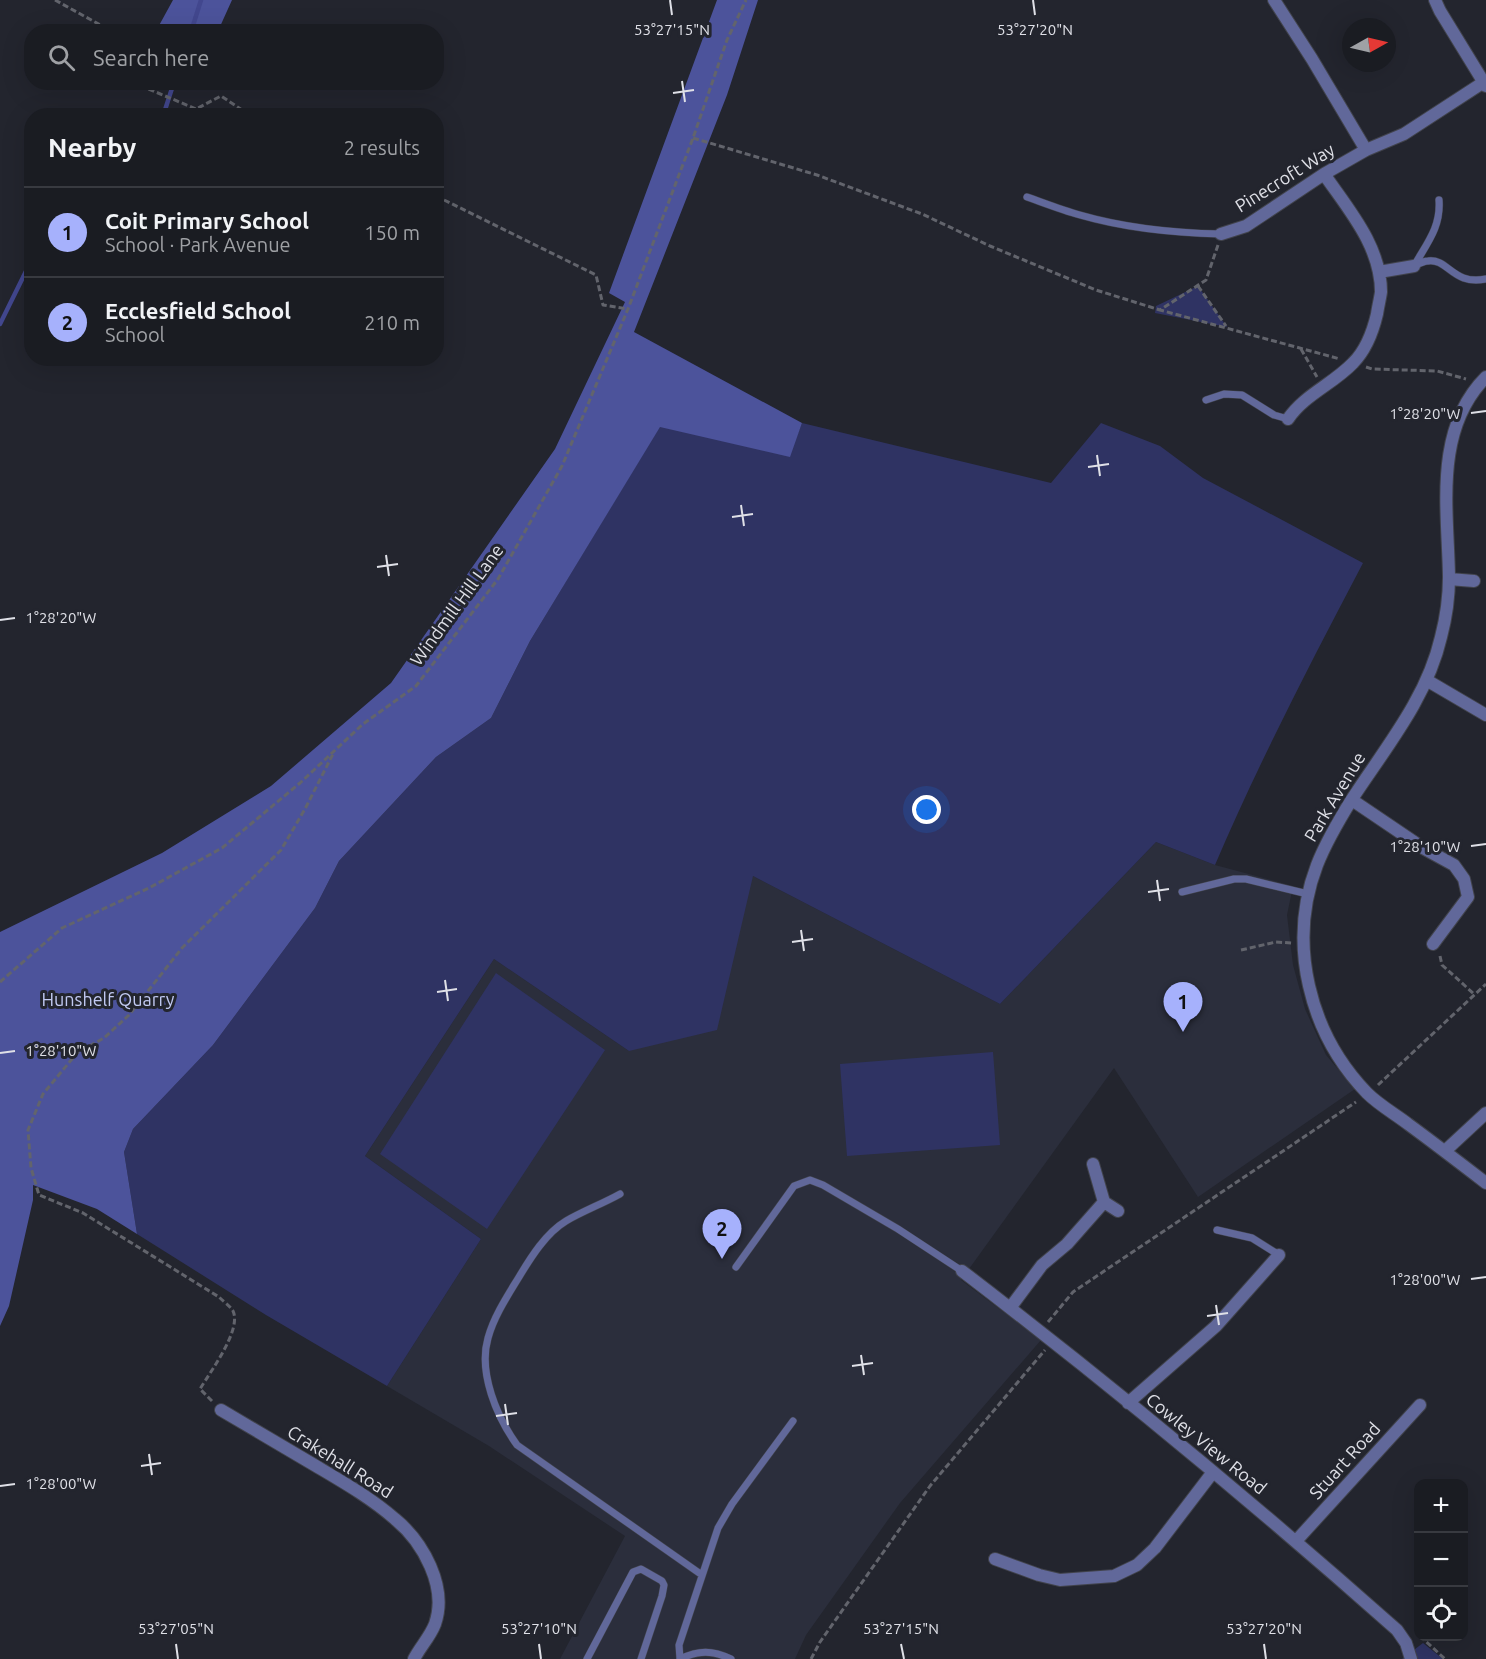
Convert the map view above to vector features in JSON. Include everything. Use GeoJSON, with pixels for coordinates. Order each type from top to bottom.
{"type":"FeatureCollection","features":[{"type":"Feature","properties":{"kind":"street"},"geometry":{"type":"LineString","coordinates":[[1274,0],[1366,150]]}},
{"type":"Feature","properties":{"kind":"street"},"geometry":{"type":"LineString","coordinates":[[1435,0],[1485,84]]}},
{"type":"Feature","properties":{"kind":"street","name":"Pinecroft Way"},"geometry":{"type":"LineString","coordinates":[[1221,234],[1246,226],[1324,174],[1366,150],[1404,134],[1485,84]]}},
{"type":"Feature","properties":{"kind":"street"},"geometry":{"type":"LineString","coordinates":[[1288,419],[1296,408],[1354,363],[1370,336],[1381,293],[1374,254],[1361,226],[1324,174]]}},
{"type":"Feature","properties":{"kind":"street"},"geometry":{"type":"LineString","coordinates":[[1379,272],[1414,266]]}},
{"type":"Feature","properties":{"kind":"street","name":"Park Avenue"},"geometry":{"type":"LineString","coordinates":[[1482,382],[1460,417],[1452,440],[1446,506],[1449,579],[1442,634],[1436,658],[1428,681],[1411,710],[1352,800],[1326,845],[1308,894],[1304,944],[1307,978],[1315,1010],[1338,1054],[1368,1094],[1486,1183]]}},
{"type":"Feature","properties":{"kind":"street"},"geometry":{"type":"LineString","coordinates":[[1449,579],[1474,581]]}},
{"type":"Feature","properties":{"kind":"street"},"geometry":{"type":"LineString","coordinates":[[1428,681],[1486,715]]}},
{"type":"Feature","properties":{"kind":"street"},"geometry":{"type":"LineString","coordinates":[[1352,800],[1423,848],[1454,865],[1464,879],[1468,897],[1433,944]]}},
{"type":"Feature","properties":{"kind":"street"},"geometry":{"type":"LineString","coordinates":[[1445,1151],[1486,1113]]}},
{"type":"Feature","properties":{"kind":"street"},"geometry":{"type":"LineString","coordinates":[[1093,1164],[1104,1202],[1118,1212]]}},
{"type":"Feature","properties":{"kind":"street"},"geometry":{"type":"LineString","coordinates":[[1010,1308],[1042,1264],[1066,1245],[1104,1202]]}},
{"type":"Feature","properties":{"kind":"street"},"geometry":{"type":"LineString","coordinates":[[1128,1403],[1216,1326],[1280,1255]]}},
{"type":"Feature","properties":{"kind":"street","name":"Cowley View Road"},"geometry":{"type":"LineString","coordinates":[[962,1271],[1041,1331],[1296,1541],[1397,1629],[1406,1643],[1410,1658]]}},
{"type":"Feature","properties":{"kind":"street","name":"Stuart Road"},"geometry":{"type":"LineString","coordinates":[[1296,1541],[1420,1405]]}},
{"type":"Feature","properties":{"kind":"street","name":"Crakehall Road"},"geometry":{"type":"LineString","coordinates":[[221,1410],[349,1486],[396,1519],[417,1541],[431,1568],[437,1587],[438,1604],[435,1623],[414,1659]]}},
{"type":"Feature","properties":{"kind":"street"},"geometry":{"type":"LineString","coordinates":[[995,1559],[1060,1580],[1114,1576],[1137,1565],[1155,1548],[1214,1472]]}},
{"type":"Feature","properties":{"kind":"lane"},"geometry":{"type":"LineString","coordinates":[[1027,197],[1079,215],[1121,224],[1190,233],[1221,234]]}},
{"type":"Feature","properties":{"kind":"lane"},"geometry":{"type":"LineString","coordinates":[[1414,266],[1438,225],[1439,200]]}},
{"type":"Feature","properties":{"kind":"lane"},"geometry":{"type":"LineString","coordinates":[[1414,266],[1428,261],[1439,262],[1456,276],[1472,281],[1486,279]]}},
{"type":"Feature","properties":{"kind":"lane"},"geometry":{"type":"LineString","coordinates":[[1206,400],[1224,394],[1242,394],[1274,415],[1288,419]]}},
{"type":"Feature","properties":{"kind":"lane"},"geometry":{"type":"LineString","coordinates":[[1182,892],[1234,879],[1246,879],[1308,894]]}},
{"type":"Feature","properties":{"kind":"lane"},"geometry":{"type":"LineString","coordinates":[[736,1267],[794,1186],[810,1180],[823,1185],[898,1229],[962,1271]]}},
{"type":"Feature","properties":{"kind":"lane"},"geometry":{"type":"LineString","coordinates":[[620,1194],[566,1221],[550,1233],[529,1260],[504,1302],[488,1338],[486,1365],[492,1398],[503,1426],[517,1445],[702,1575]]}},
{"type":"Feature","properties":{"kind":"lane"},"geometry":{"type":"LineString","coordinates":[[1216,1230],[1252,1238],[1280,1255]]}},
{"type":"Feature","properties":{"kind":"lane"},"geometry":{"type":"LineString","coordinates":[[731,1659],[717,1653],[698,1651],[680,1659],[679,1645],[718,1528],[732,1503],[794,1421]]}},
{"type":"Feature","properties":{"kind":"lane"},"geometry":{"type":"LineString","coordinates":[[587,1659],[633,1572],[641,1569],[662,1581],[664,1585],[640,1659]]}},
{"type":"Feature","properties":{"kind":"path"},"geometry":{"type":"LineString","coordinates":[[55,0],[98,24]]}},
{"type":"Feature","properties":{"kind":"path","name":"Windmill Hill Lane"},"geometry":{"type":"LineString","coordinates":[[0,982],[62,928],[149,888],[222,848],[300,783],[363,724],[416,686],[498,579],[562,466],[628,309],[693,138],[727,40],[746,0]]}},
{"type":"Feature","properties":{"kind":"path"},"geometry":{"type":"LineString","coordinates":[[151,90],[194,108]]}},
{"type":"Feature","properties":{"kind":"path"},"geometry":{"type":"LineString","coordinates":[[198,108],[220,96],[239,108]]}},
{"type":"Feature","properties":{"kind":"path"},"geometry":{"type":"LineString","coordinates":[[693,138],[817,175],[922,214],[990,246],[1096,290],[1160,310],[1372,369],[1437,370],[1482,382]]}},
{"type":"Feature","properties":{"kind":"path"},"geometry":{"type":"LineString","coordinates":[[444,200],[596,275],[603,305],[628,309]]}},
{"type":"Feature","properties":{"kind":"path"},"geometry":{"type":"LineString","coordinates":[[1160,310],[1206,280],[1221,234]]}},
{"type":"Feature","properties":{"kind":"path"},"geometry":{"type":"LineString","coordinates":[[1198,286],[1227,327]]}},
{"type":"Feature","properties":{"kind":"path"},"geometry":{"type":"LineString","coordinates":[[1300,348],[1324,388]]}},
{"type":"Feature","properties":{"kind":"path"},"geometry":{"type":"LineString","coordinates":[[221,1410],[200,1389],[225,1347],[235,1323],[232,1310],[219,1297],[83,1213],[39,1196],[31,1168],[28,1130],[43,1094],[77,1053],[104,1038],[129,1015],[182,948],[280,850],[305,809],[335,750]]}},
{"type":"Feature","properties":{"kind":"path"},"geometry":{"type":"LineString","coordinates":[[1241,950],[1276,942],[1304,944]]}},
{"type":"Feature","properties":{"kind":"path"},"geometry":{"type":"LineString","coordinates":[[1433,944],[1442,965],[1474,994]]}},
{"type":"Feature","properties":{"kind":"path"},"geometry":{"type":"LineString","coordinates":[[1041,1331],[1073,1292],[1368,1094],[1486,984]]}},
{"type":"Feature","properties":{"kind":"path"},"geometry":{"type":"LineString","coordinates":[[811,1659],[820,1642],[930,1486],[1052,1341]]}},
{"type":"Feature","properties":{"kind":"path"},"geometry":{"type":"LineString","coordinates":[[1425,1641],[1445,1659]]}},
{"type":"Feature","properties":{"kind":"shaded area"},"geometry":{"type":"Polygon","coordinates":[[[1198,286],[1227,327],[1155,313],[1156,306],[1198,286]]]}},
{"type":"Feature","properties":{"kind":"shaded area"},"geometry":{"type":"Polygon","coordinates":[[[802,423],[1051,483],[1101,423],[1160,446],[1203,478],[1363,563],[1267,750],[1215,865],[1156,842],[1000,1004],[753,876],[717,1030],[629,1051],[494,959],[365,1156],[481,1239],[387,1386],[266,1315],[137,1234],[124,1152],[133,1129],[213,1045],[315,908],[339,861],[436,757],[491,718],[530,641],[660,426],[789,456],[802,423]]]}},
{"type":"Feature","properties":{"kind":"shaded area"},"geometry":{"type":"Polygon","coordinates":[[[1156,842],[1215,865],[1293,886],[1287,915],[1293,965],[1305,1009],[1326,1055],[1355,1089],[1198,1197],[1114,1068],[961,1280],[1041,1340],[900,1503],[806,1635],[795,1659],[560,1659],[625,1536],[489,1446],[387,1386],[481,1239],[365,1156],[494,959],[629,1051],[753,876],[1000,1004],[1156,842]]]}},
{"type":"Feature","properties":{"kind":"shaded area"},"geometry":{"type":"Polygon","coordinates":[[[496,973],[605,1050],[487,1229],[380,1154],[496,973]]]}},
{"type":"Feature","properties":{"kind":"shaded area"},"geometry":{"type":"Polygon","coordinates":[[[993,1052],[1000,1145],[847,1156],[840,1064],[993,1052]]]}},
{"type":"Feature","properties":{"kind":"shaded area"},"geometry":{"type":"Polygon","coordinates":[[[1423,1643],[1443,1659],[1402,1659],[1423,1643]]]}},
{"type":"Feature","properties":{"kind":"green space"},"geometry":{"type":"Polygon","coordinates":[[[173,0],[232,0],[221,24],[160,24],[173,0]]]}},
{"type":"Feature","properties":{"kind":"green space","name":"Hunshelf Quarry"},"geometry":{"type":"Polygon","coordinates":[[[717,0],[758,0],[727,95],[634,332],[802,423],[790,457],[660,427],[530,641],[491,718],[436,757],[339,861],[315,908],[213,1045],[133,1129],[124,1152],[137,1234],[97,1209],[33,1185],[33,1200],[9,1306],[0,1326],[0,932],[162,853],[271,786],[391,683],[555,449],[625,302],[609,293],[717,0]]]}},
{"type":"Feature","properties":{"kind":"waterway"},"geometry":{"type":"LineString","coordinates":[[194,24],[201,0]]}},
{"type":"Feature","properties":{"kind":"waterway"},"geometry":{"type":"LineString","coordinates":[[166,108],[171,90]]}},
{"type":"Feature","properties":{"kind":"waterway"},"geometry":{"type":"LineString","coordinates":[[0,324],[24,275]]}},
{"type":"Feature","properties":{"kind":"place","name":"Coit Primary School"},"geometry":{"type":"Point","coordinates":[1183,1032]}},
{"type":"Feature","properties":{"kind":"place","name":"Ecclesfield School"},"geometry":{"type":"Point","coordinates":[722,1259]}}]}
